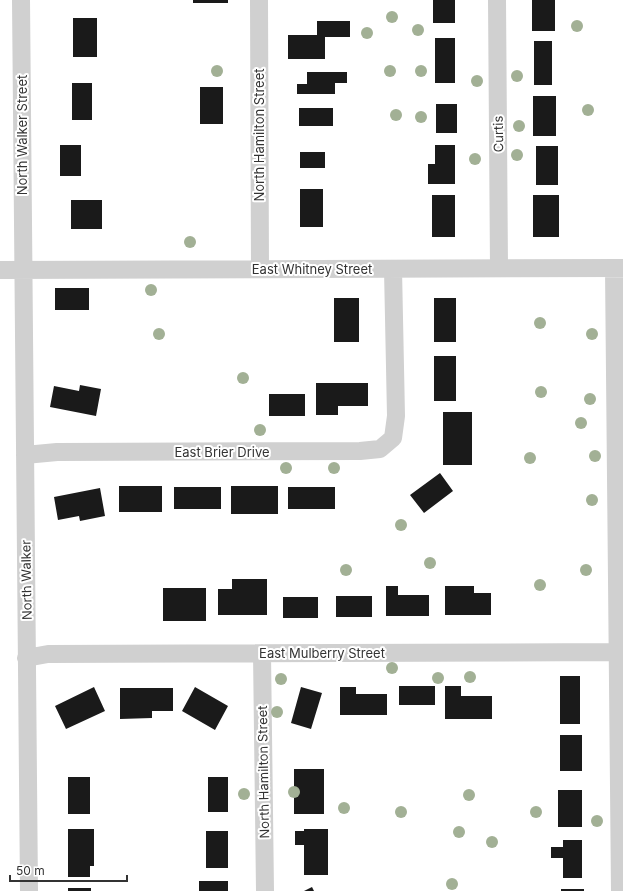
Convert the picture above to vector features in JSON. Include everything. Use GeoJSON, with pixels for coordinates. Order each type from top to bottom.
{"type":"FeatureCollection","features":[{"type":"Feature","properties":{"kind":"street","name":"North Walker Street"},"geometry":{"type":"LineString","coordinates":[[21,0],[23,270]]}},
{"type":"Feature","properties":{"kind":"street","name":"North Hamilton Street"},"geometry":{"type":"LineString","coordinates":[[259,0],[260,269]]}},
{"type":"Feature","properties":{"kind":"street","name":"Curtis"},"geometry":{"type":"LineString","coordinates":[[497,0],[499,268]]}},
{"type":"Feature","properties":{"kind":"street","name":"East Whitney Street"},"geometry":{"type":"LineString","coordinates":[[0,270],[619,268]]}},
{"type":"Feature","properties":{"kind":"street"},"geometry":{"type":"LineString","coordinates":[[619,268],[618,652],[620,891]]}},
{"type":"Feature","properties":{"kind":"street","name":"East Brier Drive"},"geometry":{"type":"LineString","coordinates":[[24,455],[58,452],[360,451],[380,449],[393,438],[396,416],[393,269]]}},
{"type":"Feature","properties":{"kind":"street","name":"North Walker"},"geometry":{"type":"LineString","coordinates":[[23,270],[29,891]]}},
{"type":"Feature","properties":{"kind":"street","name":"East Mulberry Street"},"geometry":{"type":"LineString","coordinates":[[26,658],[48,654],[618,652]]}},
{"type":"Feature","properties":{"kind":"street","name":"North Hamilton Street"},"geometry":{"type":"LineString","coordinates":[[262,653],[265,891]]}},
{"type":"Feature","properties":{"kind":"building"},"geometry":{"type":"Polygon","coordinates":[[[193,0],[228,0],[228,3],[193,3],[193,0]]]}},
{"type":"Feature","properties":{"kind":"building"},"geometry":{"type":"Polygon","coordinates":[[[433,0],[455,0],[455,23],[433,23],[433,0]]]}},
{"type":"Feature","properties":{"kind":"building"},"geometry":{"type":"Polygon","coordinates":[[[532,0],[555,0],[555,31],[532,31],[532,0]]]}},
{"type":"Feature","properties":{"kind":"building"},"geometry":{"type":"Polygon","coordinates":[[[73,18],[97,18],[97,57],[73,57],[73,18]]]}},
{"type":"Feature","properties":{"kind":"building"},"geometry":{"type":"Polygon","coordinates":[[[317,21],[350,21],[350,37],[325,37],[325,59],[288,59],[288,35],[317,35],[317,21]]]}},
{"type":"Feature","properties":{"kind":"building"},"geometry":{"type":"Polygon","coordinates":[[[435,38],[455,38],[455,83],[435,83],[435,38]]]}},
{"type":"Feature","properties":{"kind":"building"},"geometry":{"type":"Polygon","coordinates":[[[534,41],[552,41],[552,85],[534,85],[534,41]]]}},
{"type":"Feature","properties":{"kind":"building"},"geometry":{"type":"Polygon","coordinates":[[[307,72],[347,72],[347,83],[335,83],[335,94],[297,94],[297,84],[307,84],[307,72]]]}},
{"type":"Feature","properties":{"kind":"building"},"geometry":{"type":"Polygon","coordinates":[[[72,83],[92,83],[92,120],[72,120],[72,83]]]}},
{"type":"Feature","properties":{"kind":"building"},"geometry":{"type":"Polygon","coordinates":[[[200,87],[223,87],[223,124],[200,124],[200,87]]]}},
{"type":"Feature","properties":{"kind":"building"},"geometry":{"type":"Polygon","coordinates":[[[533,96],[556,96],[556,136],[533,136],[533,96]]]}},
{"type":"Feature","properties":{"kind":"building"},"geometry":{"type":"Polygon","coordinates":[[[436,104],[457,104],[457,133],[436,133],[436,104]]]}},
{"type":"Feature","properties":{"kind":"building"},"geometry":{"type":"Polygon","coordinates":[[[299,108],[333,108],[333,126],[299,126],[299,108]]]}},
{"type":"Feature","properties":{"kind":"building"},"geometry":{"type":"Polygon","coordinates":[[[60,145],[81,145],[81,176],[60,176],[60,145]]]}},
{"type":"Feature","properties":{"kind":"building"},"geometry":{"type":"Polygon","coordinates":[[[435,145],[455,145],[455,184],[428,184],[428,164],[435,164],[435,145]]]}},
{"type":"Feature","properties":{"kind":"building"},"geometry":{"type":"Polygon","coordinates":[[[536,146],[558,146],[558,185],[536,185],[536,146]]]}},
{"type":"Feature","properties":{"kind":"building"},"geometry":{"type":"Polygon","coordinates":[[[300,152],[325,152],[325,168],[300,168],[300,152]]]}},
{"type":"Feature","properties":{"kind":"building"},"geometry":{"type":"Polygon","coordinates":[[[300,189],[323,189],[323,227],[300,227],[300,189]]]}},
{"type":"Feature","properties":{"kind":"building"},"geometry":{"type":"Polygon","coordinates":[[[432,195],[455,195],[455,237],[432,237],[432,195]]]}},
{"type":"Feature","properties":{"kind":"building"},"geometry":{"type":"Polygon","coordinates":[[[533,195],[559,195],[559,237],[533,237],[533,195]]]}},
{"type":"Feature","properties":{"kind":"building"},"geometry":{"type":"Polygon","coordinates":[[[71,200],[102,200],[102,229],[71,229],[71,200]]]}},
{"type":"Feature","properties":{"kind":"building"},"geometry":{"type":"Polygon","coordinates":[[[55,288],[89,288],[89,310],[55,310],[55,288]]]}},
{"type":"Feature","properties":{"kind":"building"},"geometry":{"type":"Polygon","coordinates":[[[334,298],[359,298],[359,342],[334,342],[334,298]]]}},
{"type":"Feature","properties":{"kind":"building"},"geometry":{"type":"Polygon","coordinates":[[[434,298],[456,298],[456,342],[434,342],[434,298]]]}},
{"type":"Feature","properties":{"kind":"building"},"geometry":{"type":"Polygon","coordinates":[[[434,356],[456,356],[456,401],[434,401],[434,356]]]}},
{"type":"Feature","properties":{"kind":"building"},"geometry":{"type":"Polygon","coordinates":[[[316,383],[368,383],[368,406],[338,406],[338,415],[316,415],[316,383]]]}},
{"type":"Feature","properties":{"kind":"building"},"geometry":{"type":"Polygon","coordinates":[[[80,385],[101,389],[96,416],[50,407],[54,386],[79,391],[80,385]]]}},
{"type":"Feature","properties":{"kind":"building"},"geometry":{"type":"Polygon","coordinates":[[[269,394],[305,394],[305,416],[269,416],[269,394]]]}},
{"type":"Feature","properties":{"kind":"building"},"geometry":{"type":"Polygon","coordinates":[[[443,412],[472,412],[472,465],[443,465],[443,412]]]}},
{"type":"Feature","properties":{"kind":"building"},"geometry":{"type":"Polygon","coordinates":[[[440,473],[453,491],[424,513],[410,495],[440,473]]]}},
{"type":"Feature","properties":{"kind":"building"},"geometry":{"type":"Polygon","coordinates":[[[119,486],[162,486],[162,512],[119,512],[119,486]]]}},
{"type":"Feature","properties":{"kind":"building"},"geometry":{"type":"Polygon","coordinates":[[[231,486],[278,486],[278,514],[231,514],[231,486]]]}},
{"type":"Feature","properties":{"kind":"building"},"geometry":{"type":"Polygon","coordinates":[[[174,487],[221,487],[221,509],[174,509],[174,487]]]}},
{"type":"Feature","properties":{"kind":"building"},"geometry":{"type":"Polygon","coordinates":[[[288,487],[335,487],[335,509],[288,509],[288,487]]]}},
{"type":"Feature","properties":{"kind":"building"},"geometry":{"type":"Polygon","coordinates":[[[100,488],[105,516],[80,521],[79,516],[58,520],[54,497],[100,488]]]}},
{"type":"Feature","properties":{"kind":"building"},"geometry":{"type":"Polygon","coordinates":[[[232,579],[267,579],[267,615],[218,615],[218,589],[232,589],[232,579]]]}},
{"type":"Feature","properties":{"kind":"building"},"geometry":{"type":"Polygon","coordinates":[[[386,586],[398,586],[398,595],[429,595],[429,616],[386,616],[386,586]]]}},
{"type":"Feature","properties":{"kind":"building"},"geometry":{"type":"Polygon","coordinates":[[[445,586],[474,586],[474,593],[491,593],[491,615],[445,615],[445,586]]]}},
{"type":"Feature","properties":{"kind":"building"},"geometry":{"type":"Polygon","coordinates":[[[163,588],[206,588],[206,621],[163,621],[163,588]]]}},
{"type":"Feature","properties":{"kind":"building"},"geometry":{"type":"Polygon","coordinates":[[[336,596],[372,596],[372,617],[336,617],[336,596]]]}},
{"type":"Feature","properties":{"kind":"building"},"geometry":{"type":"Polygon","coordinates":[[[283,597],[318,597],[318,618],[283,618],[283,597]]]}},
{"type":"Feature","properties":{"kind":"building"},"geometry":{"type":"Polygon","coordinates":[[[560,676],[580,676],[580,724],[560,724],[560,676]]]}},
{"type":"Feature","properties":{"kind":"building"},"geometry":{"type":"Polygon","coordinates":[[[399,686],[435,686],[435,705],[399,705],[399,686]]]}},
{"type":"Feature","properties":{"kind":"building"},"geometry":{"type":"Polygon","coordinates":[[[445,686],[461,686],[461,696],[492,696],[492,719],[445,719],[445,686]]]}},
{"type":"Feature","properties":{"kind":"building"},"geometry":{"type":"Polygon","coordinates":[[[94,687],[105,711],[66,729],[55,706],[94,687]]]}},
{"type":"Feature","properties":{"kind":"building"},"geometry":{"type":"Polygon","coordinates":[[[195,687],[228,706],[215,730],[182,711],[195,687]]]}},
{"type":"Feature","properties":{"kind":"building"},"geometry":{"type":"Polygon","coordinates":[[[301,687],[322,693],[311,729],[291,723],[301,687]]]}},
{"type":"Feature","properties":{"kind":"building"},"geometry":{"type":"Polygon","coordinates":[[[340,687],[356,687],[356,694],[387,694],[387,715],[340,715],[340,687]]]}},
{"type":"Feature","properties":{"kind":"building"},"geometry":{"type":"Polygon","coordinates":[[[120,688],[173,688],[173,711],[152,711],[152,718],[120,719],[120,688]]]}},
{"type":"Feature","properties":{"kind":"building"},"geometry":{"type":"Polygon","coordinates":[[[560,735],[582,735],[582,771],[560,771],[560,735]]]}},
{"type":"Feature","properties":{"kind":"building"},"geometry":{"type":"Polygon","coordinates":[[[294,769],[324,769],[324,814],[294,814],[294,769]]]}},
{"type":"Feature","properties":{"kind":"building"},"geometry":{"type":"Polygon","coordinates":[[[68,777],[90,777],[90,814],[68,814],[68,777]]]}},
{"type":"Feature","properties":{"kind":"building"},"geometry":{"type":"Polygon","coordinates":[[[208,777],[228,777],[228,812],[208,812],[208,777]]]}},
{"type":"Feature","properties":{"kind":"building"},"geometry":{"type":"Polygon","coordinates":[[[558,790],[582,790],[582,827],[558,827],[558,790]]]}},
{"type":"Feature","properties":{"kind":"building"},"geometry":{"type":"Polygon","coordinates":[[[68,829],[94,829],[94,866],[90,866],[90,877],[68,877],[68,829]]]}},
{"type":"Feature","properties":{"kind":"building"},"geometry":{"type":"Polygon","coordinates":[[[304,829],[328,829],[328,875],[304,875],[304,845],[295,845],[295,831],[304,831],[304,829]]]}},
{"type":"Feature","properties":{"kind":"building"},"geometry":{"type":"Polygon","coordinates":[[[206,831],[228,831],[228,868],[206,868],[206,831]]]}},
{"type":"Feature","properties":{"kind":"building"},"geometry":{"type":"Polygon","coordinates":[[[563,840],[582,840],[582,878],[563,878],[563,858],[551,858],[551,847],[563,847],[563,840]]]}},
{"type":"Feature","properties":{"kind":"building"},"geometry":{"type":"Polygon","coordinates":[[[199,881],[228,881],[228,891],[199,891],[199,881]]]}},
{"type":"Feature","properties":{"kind":"building"},"geometry":{"type":"Polygon","coordinates":[[[312,887],[314,891],[304,891],[312,887]]]}},
{"type":"Feature","properties":{"kind":"building"},"geometry":{"type":"Polygon","coordinates":[[[68,888],[91,888],[91,891],[68,891],[68,888]]]}},
{"type":"Feature","properties":{"kind":"building"},"geometry":{"type":"Polygon","coordinates":[[[561,889],[584,889],[584,891],[561,891],[561,889]]]}}]}
